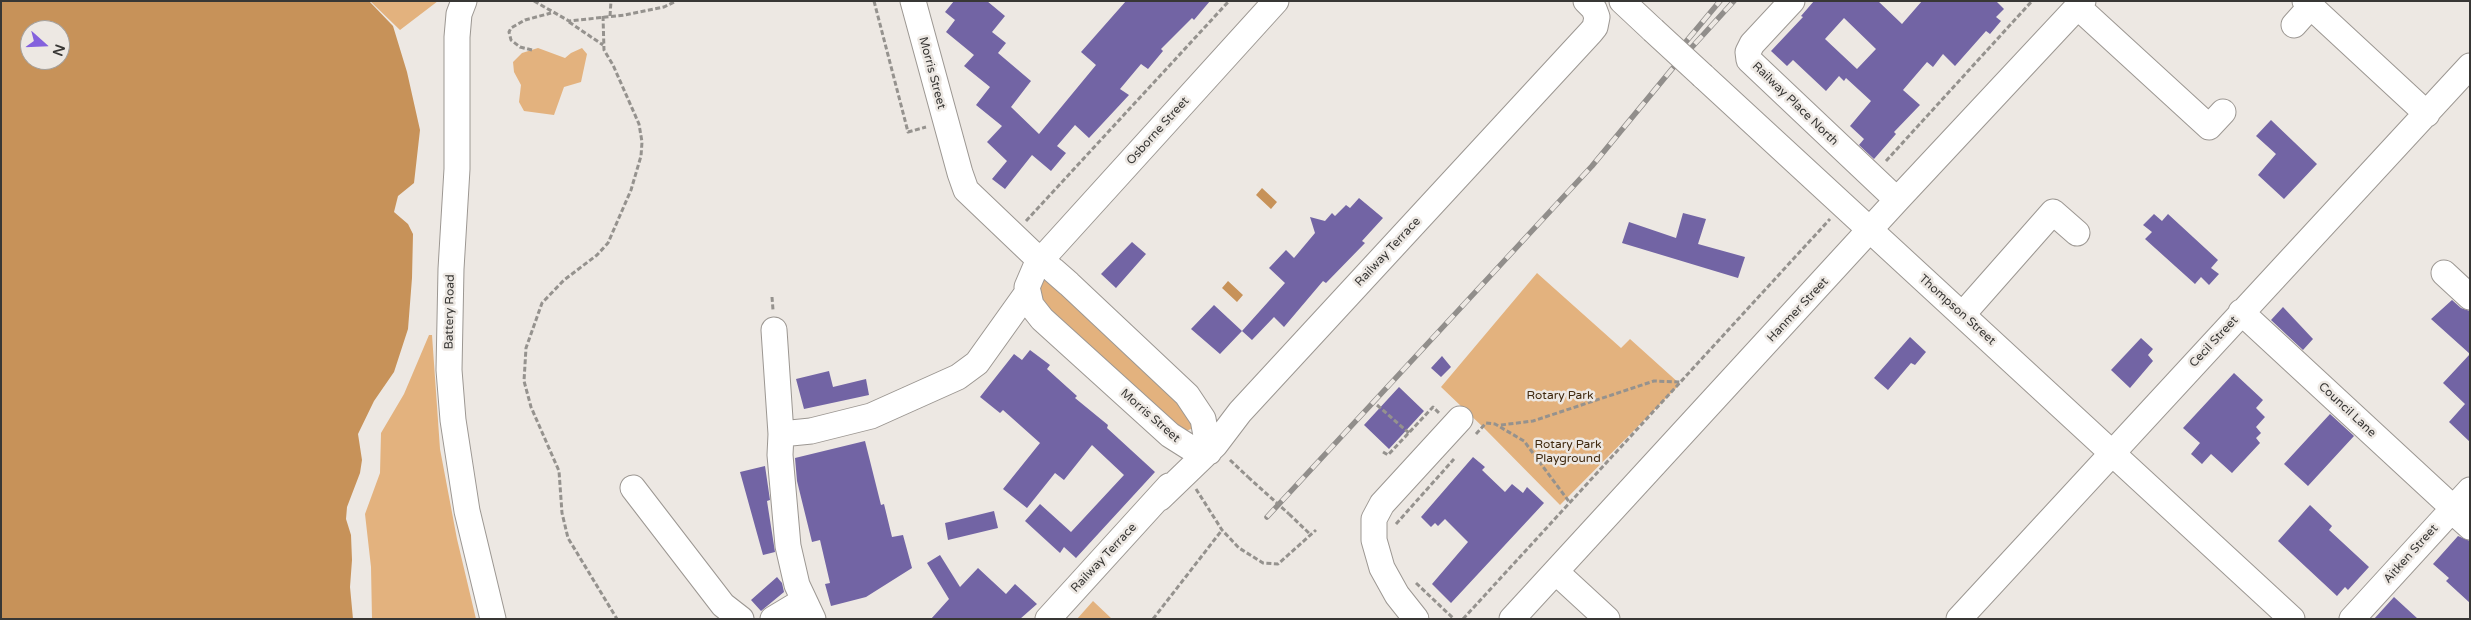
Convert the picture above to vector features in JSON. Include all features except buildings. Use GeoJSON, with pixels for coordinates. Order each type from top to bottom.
{"type":"FeatureCollection","features":[{"type":"Feature","properties":{"kind":"street","name":"Battery Road"},"geometry":{"type":"LineString","coordinates":[[464,1],[459,14],[457,37],[457,169],[451,270],[449,370],[453,420],[467,511],[493,619]]}},
{"type":"Feature","properties":{"kind":"street","name":"Morris Street"},"geometry":{"type":"LineString","coordinates":[[913,1],[966,190],[1047,253],[1191,400],[1203,419],[1218,455]]}},
{"type":"Feature","properties":{"kind":"street","name":"Osborne Street"},"geometry":{"type":"LineString","coordinates":[[1047,253],[1276,1]]}},
{"type":"Feature","properties":{"kind":"street","name":"Railway Terrace"},"geometry":{"type":"LineString","coordinates":[[1048,619],[1160,498],[1187,474],[1218,455],[1240,412],[1591,32],[1597,17],[1594,9],[1586,1]]}},
{"type":"Feature","properties":{"kind":"street","name":"Thompson Street"},"geometry":{"type":"LineString","coordinates":[[1622,1],[2292,619]]}},
{"type":"Feature","properties":{"kind":"street","name":"Railway Place North"},"geometry":{"type":"LineString","coordinates":[[1792,1],[1752,44],[1748,52],[1749,60],[1896,200]]}},
{"type":"Feature","properties":{"kind":"street"},"geometry":{"type":"LineString","coordinates":[[2081,4],[2209,126],[2223,112]]}},
{"type":"Feature","properties":{"kind":"street","name":"Hanmer Street"},"geometry":{"type":"LineString","coordinates":[[1512,619],[1871,230],[1896,200],[2081,4]]}},
{"type":"Feature","properties":{"kind":"street"},"geometry":{"type":"LineString","coordinates":[[2294,25],[2308,4],[2427,114]]}},
{"type":"Feature","properties":{"kind":"street","name":"Cecil Street"},"geometry":{"type":"LineString","coordinates":[[1959,619],[2112,451],[2470,66]]}},
{"type":"Feature","properties":{"kind":"street"},"geometry":{"type":"LineString","coordinates":[[1963,314],[2052,212],[2077,233]]}},
{"type":"Feature","properties":{"kind":"street"},"geometry":{"type":"LineString","coordinates":[[781,434],[811,431],[871,416],[964,374],[982,356],[1027,293],[1030,274],[1047,253]]}},
{"type":"Feature","properties":{"kind":"street"},"geometry":{"type":"LineString","coordinates":[[2444,273],[2470,297]]}},
{"type":"Feature","properties":{"kind":"street","name":"Morris Street"},"geometry":{"type":"LineString","coordinates":[[1027,293],[1034,309],[1042,319],[1170,435],[1189,447],[1218,455]]}},
{"type":"Feature","properties":{"kind":"street","name":"Council Lane"},"geometry":{"type":"LineString","coordinates":[[2242,312],[2470,527]]}},
{"type":"Feature","properties":{"kind":"street"},"geometry":{"type":"LineString","coordinates":[[773,619],[808,610],[793,572],[788,546],[780,459],[781,434],[774,330]]}},
{"type":"Feature","properties":{"kind":"street"},"geometry":{"type":"LineString","coordinates":[[1416,619],[1397,595],[1382,568],[1374,540],[1374,519],[1386,498],[1466,429]]}},
{"type":"Feature","properties":{"kind":"street","name":"Railway Terrace"},"geometry":{"type":"LineString","coordinates":[[1160,498],[1188,460],[1187,452],[1170,435]]}},
{"type":"Feature","properties":{"kind":"street"},"geometry":{"type":"LineString","coordinates":[[633,488],[723,605],[741,619]]}},
{"type":"Feature","properties":{"kind":"street","name":"Aitken Street"},"geometry":{"type":"LineString","coordinates":[[2352,619],[2470,490]]}},
{"type":"Feature","properties":{"kind":"street"},"geometry":{"type":"LineString","coordinates":[[1556,572],[1607,619]]}},
{"type":"Feature","properties":{"kind":"path"},"geometry":{"type":"LineString","coordinates":[[534,1],[569,21],[604,45]]}},
{"type":"Feature","properties":{"kind":"path"},"geometry":{"type":"LineString","coordinates":[[610,16],[612,1]]}},
{"type":"Feature","properties":{"kind":"path"},"geometry":{"type":"LineString","coordinates":[[569,21],[656,8],[676,1]]}},
{"type":"Feature","properties":{"kind":"path"},"geometry":{"type":"LineString","coordinates":[[874,1],[908,132],[946,122]]}},
{"type":"Feature","properties":{"kind":"path"},"geometry":{"type":"LineString","coordinates":[[1026,221],[1229,1]]}},
{"type":"Feature","properties":{"kind":"path"},"geometry":{"type":"LineString","coordinates":[[1871,177],[2032,1]]}},
{"type":"Feature","properties":{"kind":"path"},"geometry":{"type":"LineString","coordinates":[[532,50],[520,47],[511,40],[511,28],[526,20],[552,13]]}},
{"type":"Feature","properties":{"kind":"path"},"geometry":{"type":"LineString","coordinates":[[603,16],[604,50],[634,112],[642,136],[642,149],[634,184],[603,249],[564,280],[542,303],[524,359],[524,381],[528,399],[559,472],[562,513],[568,538],[617,619]]}},
{"type":"Feature","properties":{"kind":"path"},"geometry":{"type":"LineString","coordinates":[[1463,619],[1843,206]]}},
{"type":"Feature","properties":{"kind":"path"},"geometry":{"type":"LineString","coordinates":[[1020,215],[1047,253]]}},
{"type":"Feature","properties":{"kind":"path"},"geometry":{"type":"LineString","coordinates":[[1466,429],[1486,424],[1500,425],[1534,421],[1654,381],[1681,382]]}},
{"type":"Feature","properties":{"kind":"path"},"geometry":{"type":"LineString","coordinates":[[1377,405],[1408,433]]}},
{"type":"Feature","properties":{"kind":"path"},"geometry":{"type":"LineString","coordinates":[[1500,425],[1524,440],[1570,502]]}},
{"type":"Feature","properties":{"kind":"path"},"geometry":{"type":"LineString","coordinates":[[1394,530],[1396,524],[1460,452]]}},
{"type":"Feature","properties":{"kind":"path"},"geometry":{"type":"LineString","coordinates":[[1218,455],[1311,535]]}},
{"type":"Feature","properties":{"kind":"path"},"geometry":{"type":"LineString","coordinates":[[1187,474],[1222,530],[1239,548],[1256,560],[1275,565],[1316,530]]}},
{"type":"Feature","properties":{"kind":"path"},"geometry":{"type":"LineString","coordinates":[[1153,619],[1222,530]]}},
{"type":"Feature","properties":{"kind":"path"},"geometry":{"type":"LineString","coordinates":[[1409,576],[1454,619]]}},
{"type":"Feature","properties":{"kind":"green space"},"geometry":{"type":"Polygon","coordinates":[[[370,1],[438,1],[400,30],[370,1]]]}},
{"type":"Feature","properties":{"kind":"green space"},"geometry":{"type":"Polygon","coordinates":[[[538,48],[565,58],[582,48],[587,54],[581,82],[564,87],[554,115],[524,111],[519,102],[521,85],[514,72],[513,62],[522,53],[538,48]]]}},
{"type":"Feature","properties":{"kind":"green space","name":"Rotary Park"},"geometry":{"type":"Polygon","coordinates":[[[1537,273],[1621,348],[1630,339],[1680,384],[1560,505],[1441,387],[1537,273]]]}},
{"type":"Feature","properties":{"kind":"green space"},"geometry":{"type":"Polygon","coordinates":[[[1041,275],[1180,398],[1192,426],[1191,429],[1183,432],[1041,309],[1039,277],[1041,275]]]}},
{"type":"Feature","properties":{"kind":"green space"},"geometry":{"type":"Polygon","coordinates":[[[429,335],[432,335],[440,449],[457,539],[476,619],[372,619],[371,567],[365,514],[380,473],[381,433],[404,394],[429,335]]]}},
{"type":"Feature","properties":{"kind":"green space"},"geometry":{"type":"Polygon","coordinates":[[[1093,601],[1112,619],[1077,619],[1093,601]]]}},
{"type":"Feature","properties":{"kind":"shaded area"},"geometry":{"type":"Polygon","coordinates":[[[1,1],[369,1],[393,26],[407,72],[420,130],[414,183],[398,196],[394,212],[408,224],[413,234],[412,278],[408,329],[394,372],[374,401],[358,434],[362,460],[360,473],[347,507],[346,519],[351,535],[350,587],[353,619],[1,619],[1,1]]]}},
{"type":"Feature","properties":{"kind":"shaded area"},"geometry":{"type":"Polygon","coordinates":[[[1262,188],[1277,202],[1271,209],[1256,195],[1262,188]]]}},
{"type":"Feature","properties":{"kind":"shaded area"},"geometry":{"type":"Polygon","coordinates":[[[1228,281],[1243,295],[1237,302],[1222,288],[1228,281]]]}},
{"type":"Feature","properties":{"kind":"railway"},"geometry":{"type":"LineString","coordinates":[[1674,56],[1720,1]]}},
{"type":"Feature","properties":{"kind":"railway"},"geometry":{"type":"LineString","coordinates":[[1267,517],[1592,166],[1672,69],[1734,1]]}},
{"type":"Feature","properties":{"kind":"park label","name":"Rotary Park Playground"},"geometry":{"type":"Point","coordinates":[1568,452]}}]}
